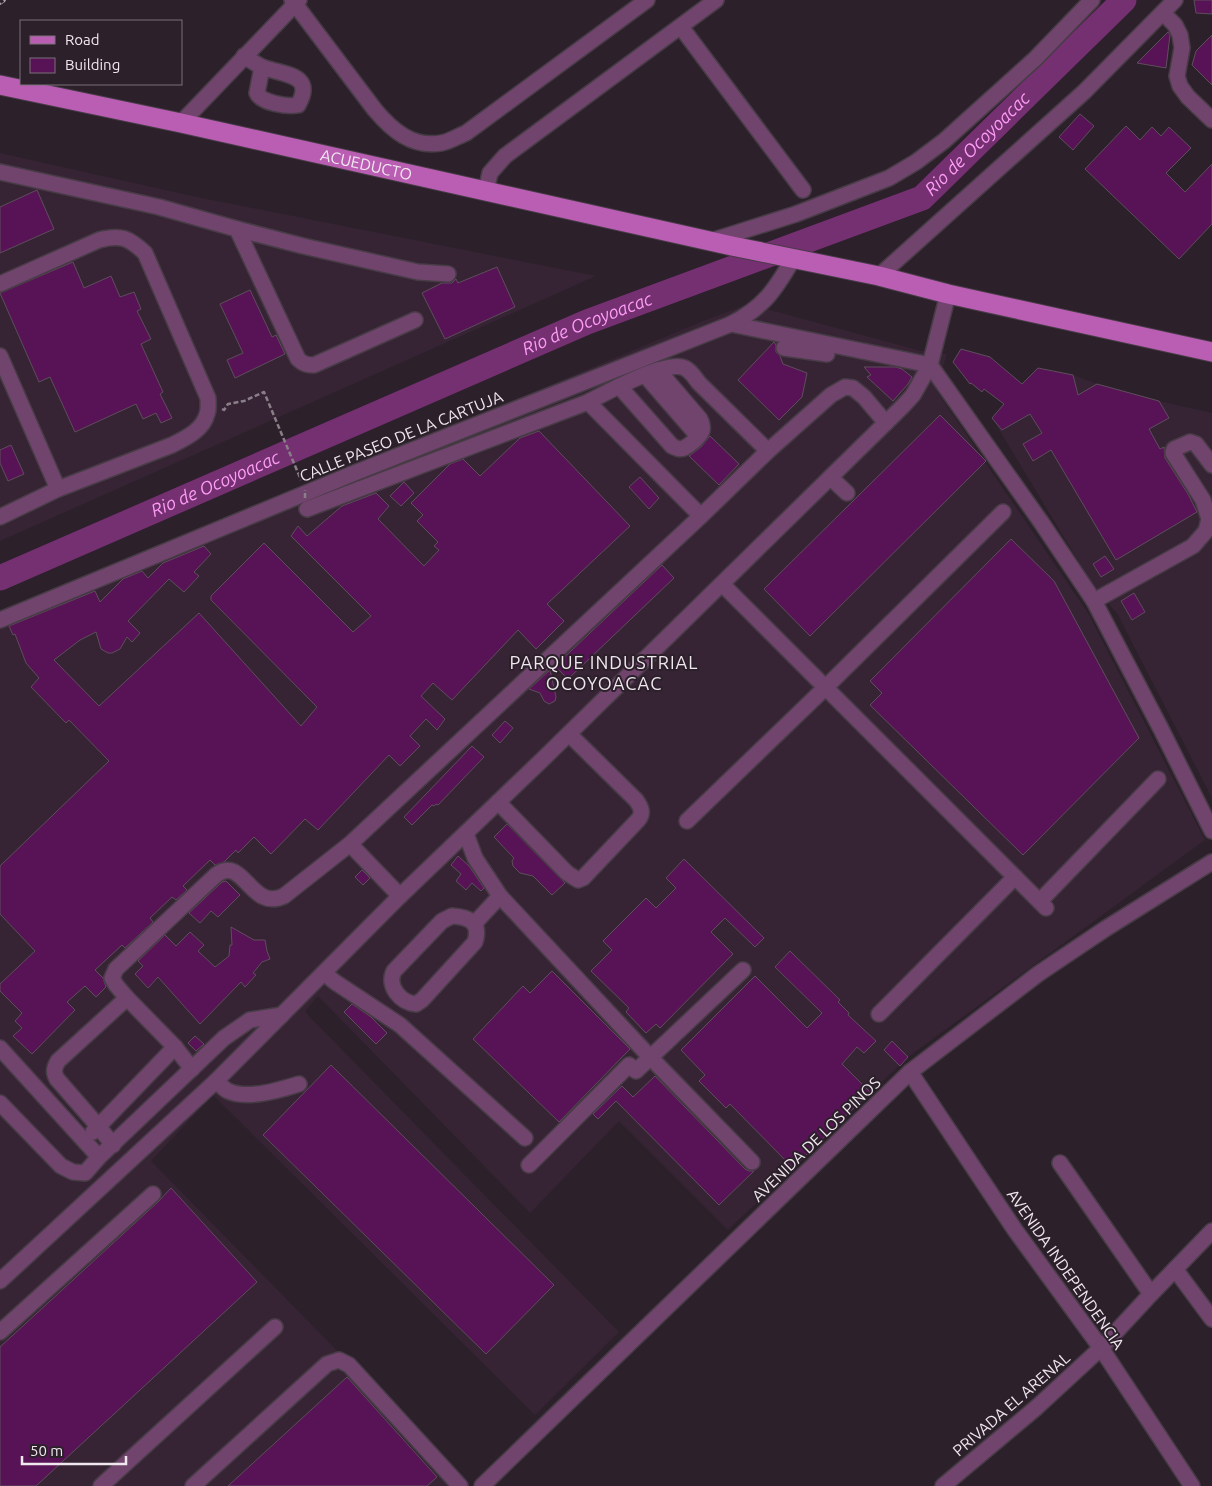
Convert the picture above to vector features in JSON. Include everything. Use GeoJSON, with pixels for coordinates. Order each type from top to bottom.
{"type":"FeatureCollection","features":[{"type":"Feature","properties":{"kind":"main road","name":"ACUEDUCTO"},"geometry":{"type":"LineString","coordinates":[[0,85],[879,276],[948,294],[1212,352]]}},
{"type":"Feature","properties":{"kind":"street"},"geometry":{"type":"LineString","coordinates":[[180,123],[295,1],[388,126],[402,136],[422,144],[442,143],[466,133],[647,0]]}},
{"type":"Feature","properties":{"kind":"street"},"geometry":{"type":"LineString","coordinates":[[486,191],[490,173],[505,156],[716,0]]}},
{"type":"Feature","properties":{"kind":"street"},"geometry":{"type":"LineString","coordinates":[[723,243],[889,178],[916,162],[944,141],[1035,59],[1092,0]]}},
{"type":"Feature","properties":{"kind":"street"},"geometry":{"type":"LineString","coordinates":[[879,276],[1084,92],[1176,0]]}},
{"type":"Feature","properties":{"kind":"street"},"geometry":{"type":"LineString","coordinates":[[1162,13],[1175,25],[1180,35],[1182,48],[1177,76],[1180,86],[1188,97],[1212,120]]}},
{"type":"Feature","properties":{"kind":"street"},"geometry":{"type":"LineString","coordinates":[[681,27],[803,190]]}},
{"type":"Feature","properties":{"kind":"street"},"geometry":{"type":"LineString","coordinates":[[244,56],[262,67]]}},
{"type":"Feature","properties":{"kind":"street"},"geometry":{"type":"LineString","coordinates":[[0,172],[159,207],[303,246],[418,272],[448,274]]}},
{"type":"Feature","properties":{"kind":"street"},"geometry":{"type":"LineString","coordinates":[[237,229],[298,359],[302,363],[314,365],[415,320]]}},
{"type":"Feature","properties":{"kind":"street"},"geometry":{"type":"LineString","coordinates":[[0,284],[99,240],[123,237],[133,242],[145,253],[208,398],[208,413],[201,426],[189,436],[172,445],[58,489],[0,517]]}},
{"type":"Feature","properties":{"kind":"street","name":"CALLE PASEO DE LA CARTUJA"},"geometry":{"type":"LineString","coordinates":[[0,620],[352,474],[731,324],[747,316],[777,287],[787,257]]}},
{"type":"Feature","properties":{"kind":"street"},"geometry":{"type":"LineString","coordinates":[[0,1281],[216,1081],[400,896],[569,734],[831,478],[913,395],[927,371],[948,294]]}},
{"type":"Feature","properties":{"kind":"street"},"geometry":{"type":"LineString","coordinates":[[731,324],[927,371]]}},
{"type":"Feature","properties":{"kind":"street"},"geometry":{"type":"LineString","coordinates":[[784,348],[902,364],[927,371],[1036,514],[1094,601],[1162,729],[1212,831]]}},
{"type":"Feature","properties":{"kind":"street"},"geometry":{"type":"LineString","coordinates":[[0,356],[58,489]]}},
{"type":"Feature","properties":{"kind":"street"},"geometry":{"type":"LineString","coordinates":[[306,504],[588,402],[619,386],[652,373],[681,367],[690,370],[698,383],[768,451]]}},
{"type":"Feature","properties":{"kind":"street"},"geometry":{"type":"LineString","coordinates":[[619,386],[672,446],[678,449],[684,448],[702,430],[700,419],[652,373]]}},
{"type":"Feature","properties":{"kind":"street"},"geometry":{"type":"LineString","coordinates":[[192,1069],[175,1047],[127,998],[112,978],[116,969],[222,870],[228,869],[236,872],[261,896],[276,900],[284,896],[350,844],[768,451],[831,395],[845,387],[853,388],[864,397],[886,423]]}},
{"type":"Feature","properties":{"kind":"street"},"geometry":{"type":"LineString","coordinates":[[588,402],[701,516]]}},
{"type":"Feature","properties":{"kind":"street"},"geometry":{"type":"LineString","coordinates":[[1094,601],[1193,546],[1206,531],[1209,519],[1207,497],[1172,453],[1174,449],[1190,442],[1196,444],[1212,466]]}},
{"type":"Feature","properties":{"kind":"street"},"geometry":{"type":"LineString","coordinates":[[831,478],[847,493]]}},
{"type":"Feature","properties":{"kind":"street"},"geometry":{"type":"LineString","coordinates":[[688,821],[1002,512]]}},
{"type":"Feature","properties":{"kind":"street"},"geometry":{"type":"LineString","coordinates":[[722,584],[1043,904],[1158,779]]}},
{"type":"Feature","properties":{"kind":"street"},"geometry":{"type":"LineString","coordinates":[[498,802],[567,873],[578,880],[584,878],[642,816],[642,811],[636,800],[569,734]]}},
{"type":"Feature","properties":{"kind":"street"},"geometry":{"type":"LineString","coordinates":[[466,834],[476,858],[500,896],[650,1057],[752,1162]]}},
{"type":"Feature","properties":{"kind":"street"},"geometry":{"type":"LineString","coordinates":[[350,844],[400,896]]}},
{"type":"Feature","properties":{"kind":"street","name":"AVENIDA DE LOS PINOS"},"geometry":{"type":"LineString","coordinates":[[482,1486],[910,1072],[1038,974],[1105,929],[1210,869]]}},
{"type":"Feature","properties":{"kind":"street"},"geometry":{"type":"LineString","coordinates":[[879,1014],[1015,877]]}},
{"type":"Feature","properties":{"kind":"street"},"geometry":{"type":"LineString","coordinates":[[474,924],[500,896]]}},
{"type":"Feature","properties":{"kind":"street"},"geometry":{"type":"LineString","coordinates":[[452,916],[462,916],[474,924],[477,928],[475,942],[422,1000],[416,1004],[410,1004],[393,989],[391,981],[394,971],[442,921],[452,916]]}},
{"type":"Feature","properties":{"kind":"street"},"geometry":{"type":"LineString","coordinates":[[529,1166],[630,1066],[636,1072],[743,970]]}},
{"type":"Feature","properties":{"kind":"street"},"geometry":{"type":"LineString","coordinates":[[324,973],[400,1025],[525,1138]]}},
{"type":"Feature","properties":{"kind":"street"},"geometry":{"type":"LineString","coordinates":[[113,1145],[57,1079],[54,1068],[58,1061],[127,998]]}},
{"type":"Feature","properties":{"kind":"street"},"geometry":{"type":"LineString","coordinates":[[0,1102],[61,1166],[73,1172],[85,1173],[224,1038],[250,1020],[282,1014]]}},
{"type":"Feature","properties":{"kind":"street"},"geometry":{"type":"LineString","coordinates":[[84,1140],[175,1047]]}},
{"type":"Feature","properties":{"kind":"street"},"geometry":{"type":"LineString","coordinates":[[0,1048],[99,1158]]}},
{"type":"Feature","properties":{"kind":"street","name":"AVENIDA INDEPENDENCIA"},"geometry":{"type":"LineString","coordinates":[[910,1072],[1015,1230],[1101,1348],[1192,1486]]}},
{"type":"Feature","properties":{"kind":"street"},"geometry":{"type":"LineString","coordinates":[[216,1081],[229,1091],[247,1095],[271,1093],[298,1084]]}},
{"type":"Feature","properties":{"kind":"street"},"geometry":{"type":"LineString","coordinates":[[1060,1163],[1151,1294]]}},
{"type":"Feature","properties":{"kind":"street"},"geometry":{"type":"LineString","coordinates":[[0,1332],[153,1194]]}},
{"type":"Feature","properties":{"kind":"street","name":"PRIVADA EL ARENAL"},"geometry":{"type":"LineString","coordinates":[[943,1486],[1037,1407],[1101,1348],[1212,1231]]}},
{"type":"Feature","properties":{"kind":"street"},"geometry":{"type":"LineString","coordinates":[[1175,1269],[1212,1319]]}},
{"type":"Feature","properties":{"kind":"street"},"geometry":{"type":"LineString","coordinates":[[101,1486],[275,1327]]}},
{"type":"Feature","properties":{"kind":"street"},"geometry":{"type":"LineString","coordinates":[[193,1486],[327,1364],[339,1360],[349,1365],[460,1486]]}},
{"type":"Feature","properties":{"kind":"path"},"geometry":{"type":"LineString","coordinates":[[208,406],[224,410],[228,404],[244,402],[264,392],[306,490],[306,504]]}},
{"type":"Feature","properties":{"kind":"shaded area"},"geometry":{"type":"Polygon","coordinates":[[[0,153],[192,196],[596,276],[0,541],[0,153]]]}},
{"type":"Feature","properties":{"kind":"shaded area"},"geometry":{"type":"Polygon","coordinates":[[[748,304],[921,351],[947,354],[936,390],[1088,613],[1205,840],[908,1057],[728,1230],[619,1121],[530,1213],[318,996],[305,1011],[307,1014],[619,1332],[535,1415],[213,1095],[151,1161],[464,1480],[458,1486],[0,1486],[0,611],[748,304]]]}},
{"type":"Feature","properties":{"kind":"shaded area"},"geometry":{"type":"Polygon","coordinates":[[[1038,368],[1073,375],[1097,384],[1159,401],[1212,413],[1212,798],[1118,615],[1091,582],[992,418],[1038,368]]]}},
{"type":"Feature","properties":{"kind":"building"},"geometry":{"type":"Polygon","coordinates":[[[1194,0],[1212,0],[1212,14],[1196,13],[1194,0]]]}},
{"type":"Feature","properties":{"kind":"building"},"geometry":{"type":"Polygon","coordinates":[[[1168,32],[1170,35],[1166,68],[1137,63],[1168,32]]]}},
{"type":"Feature","properties":{"kind":"building"},"geometry":{"type":"Polygon","coordinates":[[[1212,35],[1212,85],[1192,65],[1196,51],[1212,35]]]}},
{"type":"Feature","properties":{"kind":"building"},"geometry":{"type":"Polygon","coordinates":[[[1080,114],[1094,126],[1073,150],[1059,137],[1080,114]]]}},
{"type":"Feature","properties":{"kind":"building"},"geometry":{"type":"Polygon","coordinates":[[[1126,126],[1140,140],[1152,127],[1161,136],[1169,127],[1191,148],[1166,173],[1185,192],[1212,164],[1212,224],[1179,259],[1085,169],[1126,126]]]}},
{"type":"Feature","properties":{"kind":"building"},"geometry":{"type":"Polygon","coordinates":[[[37,190],[54,229],[0,253],[0,207],[37,190]]]}},
{"type":"Feature","properties":{"kind":"building"},"geometry":{"type":"Polygon","coordinates":[[[73,262],[84,288],[111,276],[120,297],[134,292],[141,309],[137,311],[151,339],[141,344],[163,392],[160,394],[172,418],[161,423],[156,413],[143,419],[136,404],[75,432],[50,377],[39,382],[0,293],[73,262]]]}},
{"type":"Feature","properties":{"kind":"building"},"geometry":{"type":"Polygon","coordinates":[[[497,267],[515,307],[445,339],[422,293],[442,283],[452,283],[456,279],[458,283],[497,267]]]}},
{"type":"Feature","properties":{"kind":"building"},"geometry":{"type":"Polygon","coordinates":[[[250,290],[272,337],[276,335],[285,354],[235,378],[227,360],[243,353],[220,304],[250,290]]]}},
{"type":"Feature","properties":{"kind":"building"},"geometry":{"type":"Polygon","coordinates":[[[774,342],[776,352],[783,364],[807,373],[802,397],[779,420],[738,380],[774,342]]]}},
{"type":"Feature","properties":{"kind":"building"},"geometry":{"type":"Polygon","coordinates":[[[961,349],[990,357],[1022,384],[1038,368],[1073,375],[1078,395],[1097,384],[1159,401],[1169,418],[1149,429],[1160,449],[1164,447],[1165,458],[1197,512],[1116,560],[1051,450],[1033,461],[1023,444],[1042,433],[1030,414],[1002,430],[992,418],[1004,404],[984,389],[982,392],[970,384],[953,362],[961,349]]]}},
{"type":"Feature","properties":{"kind":"building"},"geometry":{"type":"Polygon","coordinates":[[[864,367],[896,367],[912,377],[893,401],[867,377],[871,375],[864,367]]]}},
{"type":"Feature","properties":{"kind":"building"},"geometry":{"type":"Polygon","coordinates":[[[940,415],[986,461],[810,636],[764,589],[940,415]]]}},
{"type":"Feature","properties":{"kind":"building"},"geometry":{"type":"Polygon","coordinates":[[[539,431],[630,526],[547,604],[564,621],[536,649],[518,630],[452,700],[433,683],[421,696],[445,719],[437,730],[426,719],[410,736],[420,746],[400,766],[389,755],[318,830],[305,819],[271,854],[254,837],[238,853],[236,850],[224,862],[215,865],[210,860],[183,886],[187,890],[176,900],[172,897],[150,918],[153,922],[125,948],[122,945],[95,970],[103,978],[106,987],[96,997],[85,986],[67,1002],[75,1010],[32,1054],[13,1036],[22,1028],[15,1021],[22,1013],[0,991],[0,984],[35,951],[0,914],[0,866],[109,761],[69,720],[66,723],[31,687],[39,678],[26,663],[15,634],[13,635],[9,626],[95,591],[100,602],[123,579],[142,571],[148,578],[163,563],[204,546],[211,554],[194,572],[199,576],[184,592],[169,579],[128,621],[140,633],[132,642],[127,637],[120,649],[108,653],[101,649],[96,632],[80,640],[54,660],[99,706],[199,613],[301,726],[317,707],[211,600],[211,596],[264,543],[353,632],[371,616],[291,536],[298,526],[307,536],[342,506],[376,493],[389,506],[378,519],[424,566],[439,550],[434,546],[438,542],[417,521],[423,515],[411,503],[450,464],[463,459],[480,476],[520,438],[539,431]]]}},
{"type":"Feature","properties":{"kind":"building"},"geometry":{"type":"Polygon","coordinates":[[[710,436],[739,464],[719,485],[689,456],[701,447],[710,436]]]}},
{"type":"Feature","properties":{"kind":"building"},"geometry":{"type":"Polygon","coordinates":[[[11,445],[24,474],[8,481],[0,463],[0,450],[11,445]]]}},
{"type":"Feature","properties":{"kind":"building"},"geometry":{"type":"Polygon","coordinates":[[[640,477],[659,498],[649,509],[629,487],[640,477]]]}},
{"type":"Feature","properties":{"kind":"building"},"geometry":{"type":"Polygon","coordinates":[[[404,482],[414,493],[401,506],[390,496],[404,482]]]}},
{"type":"Feature","properties":{"kind":"building"},"geometry":{"type":"Polygon","coordinates":[[[1011,539],[1054,581],[1139,738],[1023,855],[870,705],[882,693],[870,681],[1011,539]]]}},
{"type":"Feature","properties":{"kind":"building"},"geometry":{"type":"Polygon","coordinates":[[[1105,556],[1114,569],[1101,577],[1093,564],[1105,556]]]}},
{"type":"Feature","properties":{"kind":"building"},"geometry":{"type":"Polygon","coordinates":[[[662,565],[674,578],[568,679],[555,666],[662,565]]]}},
{"type":"Feature","properties":{"kind":"building"},"geometry":{"type":"Polygon","coordinates":[[[1134,593],[1145,612],[1132,620],[1121,601],[1134,593]]]}},
{"type":"Feature","properties":{"kind":"building"},"geometry":{"type":"Polygon","coordinates":[[[550,670],[556,697],[555,701],[549,704],[544,701],[540,693],[529,689],[550,670]]]}},
{"type":"Feature","properties":{"kind":"building"},"geometry":{"type":"Polygon","coordinates":[[[505,721],[513,728],[500,743],[492,735],[505,721]]]}},
{"type":"Feature","properties":{"kind":"building"},"geometry":{"type":"Polygon","coordinates":[[[472,746],[484,757],[438,805],[432,805],[412,825],[404,817],[472,746]]]}},
{"type":"Feature","properties":{"kind":"building"},"geometry":{"type":"Polygon","coordinates":[[[507,824],[565,883],[552,895],[533,876],[520,873],[513,866],[512,861],[514,858],[494,837],[507,824]]]}},
{"type":"Feature","properties":{"kind":"building"},"geometry":{"type":"Polygon","coordinates":[[[458,856],[469,866],[484,888],[481,891],[472,883],[466,890],[456,881],[461,874],[451,865],[458,856]]]}},
{"type":"Feature","properties":{"kind":"building"},"geometry":{"type":"Polygon","coordinates":[[[684,859],[764,938],[755,947],[725,918],[711,932],[733,954],[660,1028],[656,1024],[646,1033],[626,1012],[629,1008],[591,971],[612,950],[603,941],[646,898],[656,908],[676,888],[666,878],[684,859]]]}},
{"type":"Feature","properties":{"kind":"building"},"geometry":{"type":"Polygon","coordinates":[[[362,870],[370,878],[363,885],[355,877],[362,870]]]}},
{"type":"Feature","properties":{"kind":"building"},"geometry":{"type":"Polygon","coordinates":[[[226,881],[240,895],[218,917],[211,911],[200,923],[189,913],[222,882],[226,881]]]}},
{"type":"Feature","properties":{"kind":"building"},"geometry":{"type":"Polygon","coordinates":[[[231,927],[254,940],[265,940],[270,959],[262,962],[253,973],[256,975],[245,987],[241,982],[200,1024],[158,977],[148,988],[135,974],[143,966],[138,961],[165,935],[176,946],[190,932],[204,945],[198,951],[215,967],[229,956],[230,945],[232,945],[231,927]]]}},
{"type":"Feature","properties":{"kind":"building"},"geometry":{"type":"Polygon","coordinates":[[[790,951],[840,1000],[838,1002],[849,1013],[848,1015],[876,1041],[864,1053],[857,1047],[842,1064],[870,1092],[793,1168],[730,1104],[726,1108],[699,1081],[705,1075],[681,1050],[755,976],[807,1028],[822,1013],[775,967],[790,951]]]}},
{"type":"Feature","properties":{"kind":"building"},"geometry":{"type":"Polygon","coordinates":[[[552,971],[630,1049],[559,1122],[473,1039],[523,986],[530,993],[552,971]]]}},
{"type":"Feature","properties":{"kind":"building"},"geometry":{"type":"Polygon","coordinates":[[[352,1004],[371,1017],[387,1033],[376,1044],[344,1012],[352,1004]]]}},
{"type":"Feature","properties":{"kind":"building"},"geometry":{"type":"Polygon","coordinates":[[[195,1036],[204,1044],[196,1051],[188,1043],[195,1036]]]}},
{"type":"Feature","properties":{"kind":"building"},"geometry":{"type":"Polygon","coordinates":[[[892,1041],[908,1057],[900,1066],[884,1050],[892,1041]]]}},
{"type":"Feature","properties":{"kind":"building"},"geometry":{"type":"Polygon","coordinates":[[[331,1065],[554,1285],[486,1354],[263,1135],[331,1065]]]}},
{"type":"Feature","properties":{"kind":"building"},"geometry":{"type":"Polygon","coordinates":[[[655,1076],[745,1169],[754,1171],[719,1205],[616,1101],[598,1119],[593,1114],[622,1086],[633,1097],[655,1076]]]}},
{"type":"Feature","properties":{"kind":"building"},"geometry":{"type":"Polygon","coordinates":[[[171,1188],[257,1282],[36,1486],[0,1486],[0,1347],[171,1188]]]}},
{"type":"Feature","properties":{"kind":"building"},"geometry":{"type":"Polygon","coordinates":[[[347,1377],[437,1477],[427,1486],[228,1486],[347,1377]]]}},
{"type":"Feature","properties":{"kind":"waterway","name":"Rio de Ocoyoacac"},"geometry":{"type":"LineString","coordinates":[[0,578],[587,322],[922,198],[1124,0]]}},
{"type":"Feature","properties":{"kind":"district","name":"PARQUE INDUSTRIAL OCOYOACAC"},"geometry":{"type":"Point","coordinates":[604,673]}}]}
